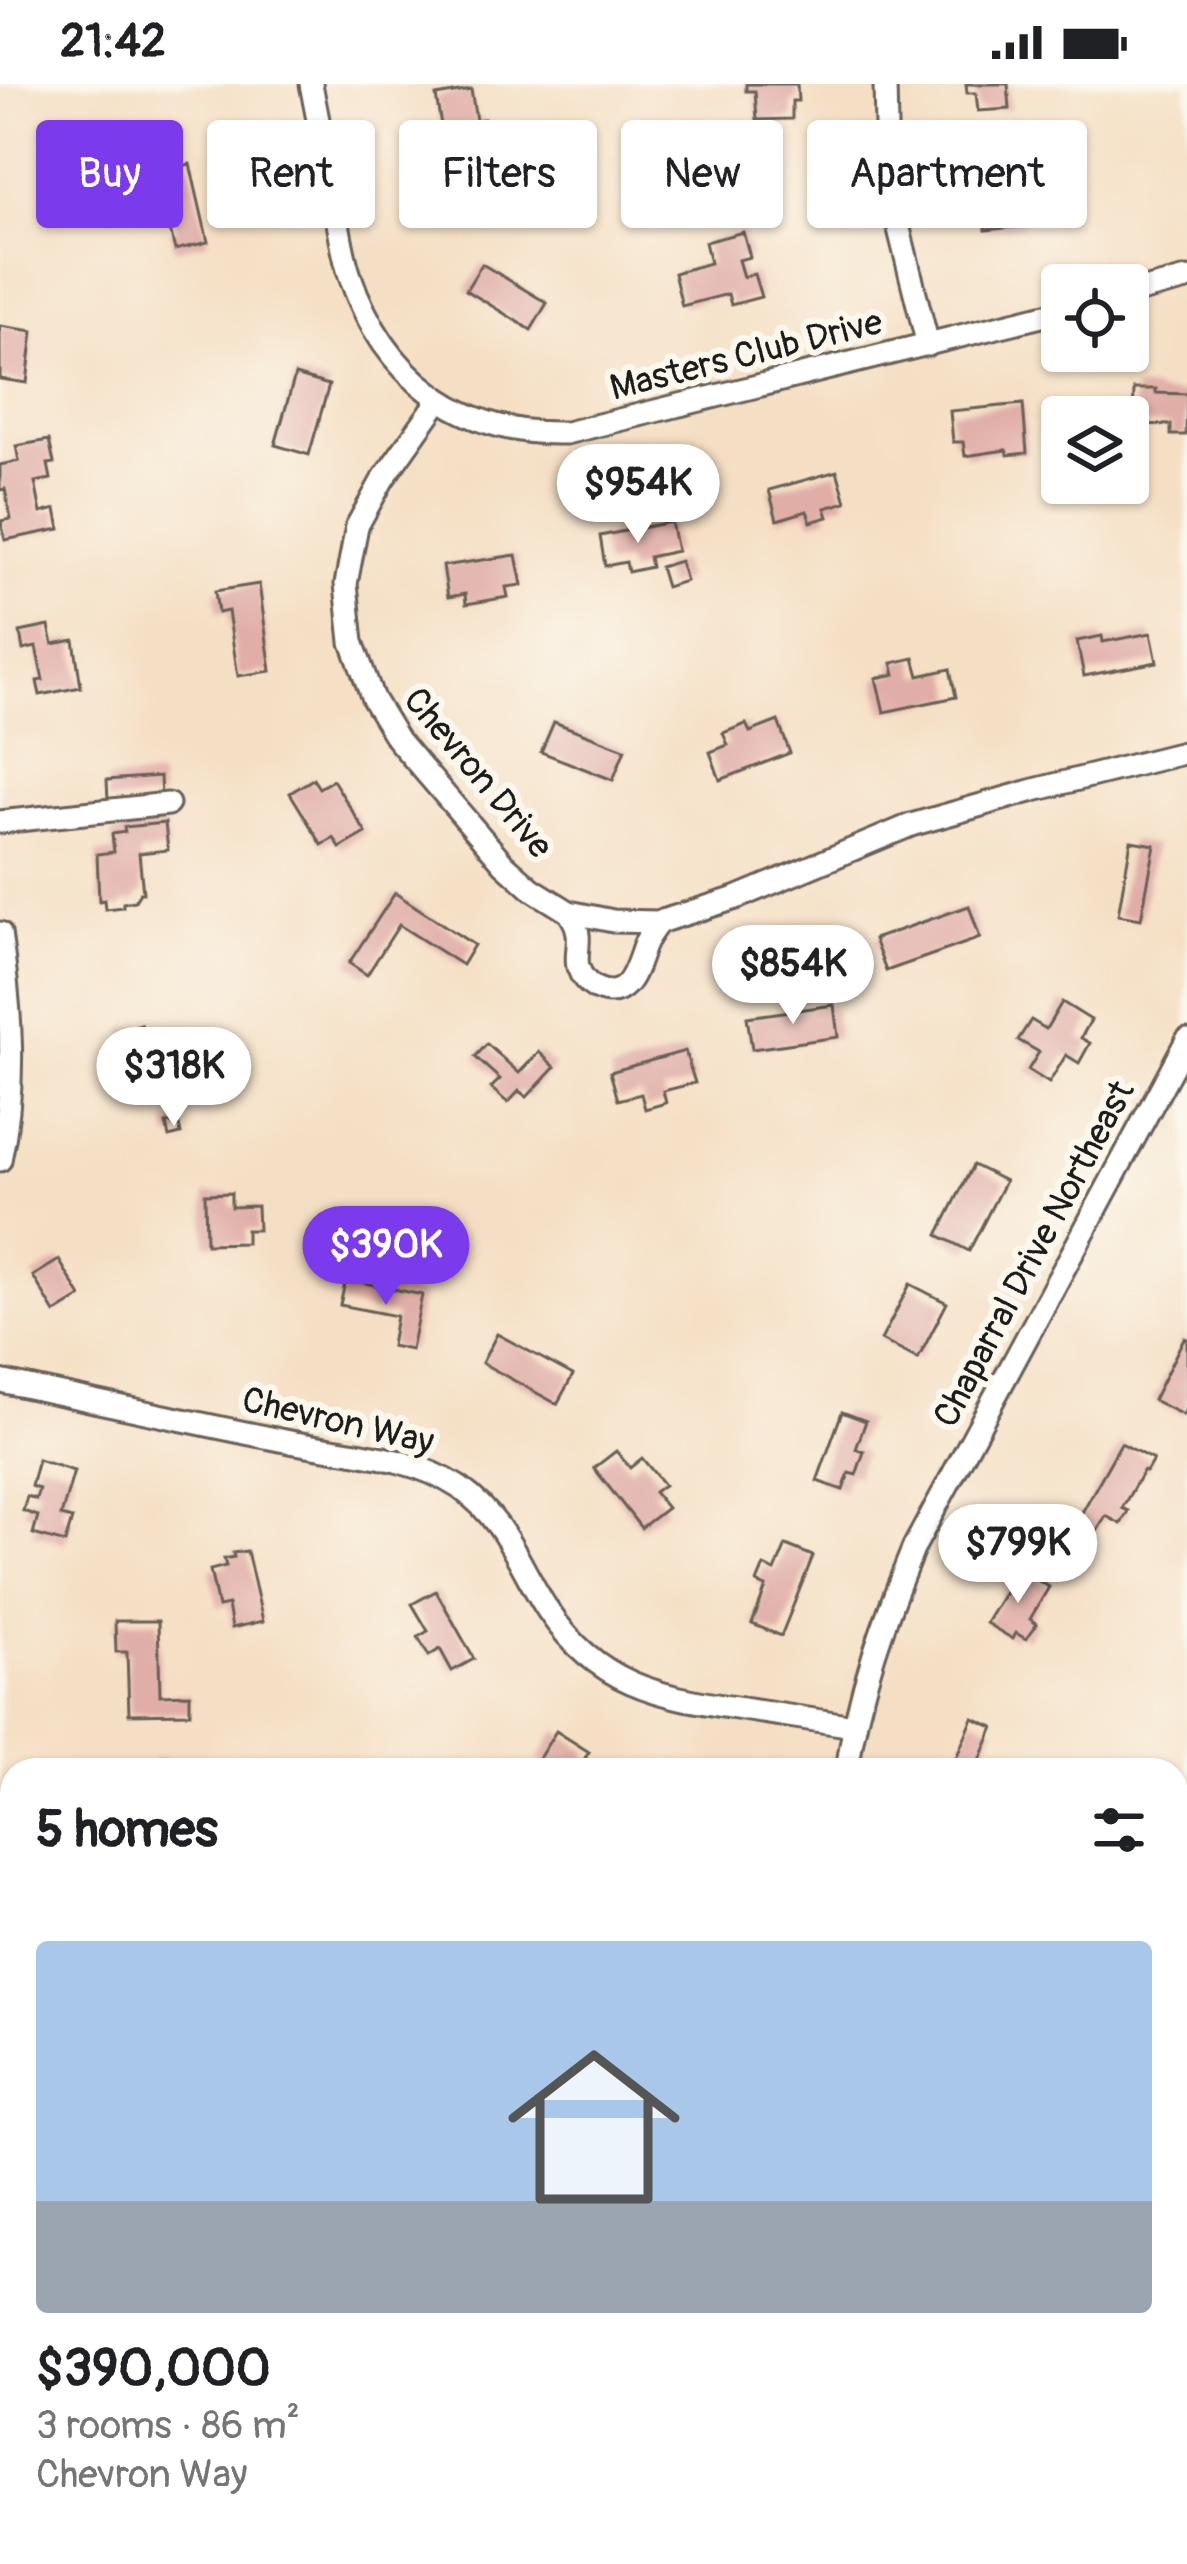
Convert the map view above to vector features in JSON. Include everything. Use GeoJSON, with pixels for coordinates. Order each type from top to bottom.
{"type":"FeatureCollection","features":[{"type":"Feature","properties":{"kind":"street","name":"Masters Club Drive"},"geometry":{"type":"LineString","coordinates":[[311,84],[348,271],[361,306],[394,356],[439,400],[500,428],[566,433],[1041,316]]}},
{"type":"Feature","properties":{"kind":"street"},"geometry":{"type":"LineString","coordinates":[[885,84],[892,201],[928,345]]}},
{"type":"Feature","properties":{"kind":"street"},"geometry":{"type":"LineString","coordinates":[[1149,289],[1187,279]]}},
{"type":"Feature","properties":{"kind":"street","name":"Chevron Drive"},"geometry":{"type":"LineString","coordinates":[[439,400],[383,479],[357,526],[346,584],[352,641],[373,699],[398,740],[504,864],[569,912],[613,921],[658,922],[736,898],[911,826],[1187,752]]}},
{"type":"Feature","properties":{"kind":"street"},"geometry":{"type":"LineString","coordinates":[[0,822],[168,804]]}},
{"type":"Feature","properties":{"kind":"street"},"geometry":{"type":"LineString","coordinates":[[569,912],[579,932],[580,973],[604,991],[619,989],[632,980],[644,943],[658,922]]}},
{"type":"Feature","properties":{"kind":"street"},"geometry":{"type":"LineString","coordinates":[[0,933],[11,1019],[11,1077],[0,1160]]}},
{"type":"Feature","properties":{"kind":"street","name":"Chaparral Drive Northeast"},"geometry":{"type":"LineString","coordinates":[[849,1758],[881,1627],[914,1547],[1187,1040]]}},
{"type":"Feature","properties":{"kind":"street","name":"Chevron Way"},"geometry":{"type":"LineString","coordinates":[[0,1381],[423,1469],[459,1488],[490,1514],[558,1625],[615,1676],[677,1699],[854,1726]]}},
{"type":"Feature","properties":{"kind":"building"},"geometry":{"type":"Polygon","coordinates":[[[746,84],[797,84],[792,119],[757,120],[755,91],[746,91],[746,84]]]}},
{"type":"Feature","properties":{"kind":"building"},"geometry":{"type":"Polygon","coordinates":[[[966,84],[1008,84],[1010,109],[978,111],[976,93],[967,93],[966,84]]]}},
{"type":"Feature","properties":{"kind":"building"},"geometry":{"type":"Polygon","coordinates":[[[471,90],[476,120],[440,120],[436,96],[471,90]]]}},
{"type":"Feature","properties":{"kind":"building"},"geometry":{"type":"Polygon","coordinates":[[[190,164],[208,242],[175,250],[170,230],[183,228],[183,166],[190,164]]]}},
{"type":"Feature","properties":{"kind":"building"},"geometry":{"type":"Polygon","coordinates":[[[743,232],[750,257],[738,260],[743,277],[754,274],[761,297],[731,305],[728,294],[682,306],[674,273],[710,263],[705,242],[743,232]]]}},
{"type":"Feature","properties":{"kind":"building"},"geometry":{"type":"Polygon","coordinates":[[[482,264],[547,303],[531,330],[466,290],[482,264]]]}},
{"type":"Feature","properties":{"kind":"building"},"geometry":{"type":"Polygon","coordinates":[[[0,326],[33,331],[27,383],[0,379],[0,326]]]}},
{"type":"Feature","properties":{"kind":"building"},"geometry":{"type":"Polygon","coordinates":[[[295,375],[329,385],[309,455],[275,445],[295,375]]]}},
{"type":"Feature","properties":{"kind":"building"},"geometry":{"type":"Polygon","coordinates":[[[1134,389],[1187,394],[1186,435],[1171,435],[1171,425],[1149,424],[1149,396],[1134,396],[1134,389]]]}},
{"type":"Feature","properties":{"kind":"building"},"geometry":{"type":"Polygon","coordinates":[[[1023,404],[1027,453],[1008,455],[1006,450],[965,456],[963,442],[953,442],[950,411],[1023,404]]]}},
{"type":"Feature","properties":{"kind":"building"},"geometry":{"type":"Polygon","coordinates":[[[49,440],[54,463],[48,464],[51,479],[35,482],[41,513],[56,509],[60,529],[5,540],[1,521],[11,519],[5,489],[0,490],[0,465],[19,461],[16,446],[49,440]]]}},
{"type":"Feature","properties":{"kind":"building"},"geometry":{"type":"Polygon","coordinates":[[[837,471],[846,502],[825,508],[828,517],[811,522],[807,511],[777,520],[769,490],[837,471]]]}},
{"type":"Feature","properties":{"kind":"building"},"geometry":{"type":"Polygon","coordinates":[[[671,522],[677,551],[649,557],[651,567],[628,572],[626,562],[605,566],[600,536],[671,522]]]}},
{"type":"Feature","properties":{"kind":"building"},"geometry":{"type":"Polygon","coordinates":[[[516,555],[522,585],[506,587],[508,597],[466,604],[465,594],[448,597],[443,566],[516,555]]]}},
{"type":"Feature","properties":{"kind":"building"},"geometry":{"type":"Polygon","coordinates":[[[680,561],[686,581],[666,587],[660,567],[680,561]]]}},
{"type":"Feature","properties":{"kind":"building"},"geometry":{"type":"Polygon","coordinates":[[[259,584],[271,671],[238,676],[228,611],[218,613],[215,591],[259,584]]]}},
{"type":"Feature","properties":{"kind":"building"},"geometry":{"type":"Polygon","coordinates":[[[49,626],[53,644],[74,640],[81,687],[40,695],[37,681],[43,680],[36,647],[23,650],[20,632],[49,626]]]}},
{"type":"Feature","properties":{"kind":"building"},"geometry":{"type":"Polygon","coordinates":[[[1151,633],[1157,662],[1084,676],[1077,641],[1102,636],[1103,642],[1151,633]]]}},
{"type":"Feature","properties":{"kind":"building"},"geometry":{"type":"Polygon","coordinates":[[[914,658],[919,676],[950,669],[956,697],[884,712],[876,678],[895,674],[892,663],[914,658]]]}},
{"type":"Feature","properties":{"kind":"building"},"geometry":{"type":"Polygon","coordinates":[[[778,721],[790,753],[720,780],[710,752],[728,745],[723,733],[746,724],[750,732],[778,721]]]}},
{"type":"Feature","properties":{"kind":"building"},"geometry":{"type":"Polygon","coordinates":[[[554,722],[625,749],[613,780],[541,752],[554,722]]]}},
{"type":"Feature","properties":{"kind":"building"},"geometry":{"type":"Polygon","coordinates":[[[160,776],[161,798],[108,801],[107,780],[160,776]]]}},
{"type":"Feature","properties":{"kind":"building"},"geometry":{"type":"Polygon","coordinates":[[[313,779],[319,788],[333,780],[366,833],[340,848],[334,838],[322,845],[290,793],[313,779]]]}},
{"type":"Feature","properties":{"kind":"building"},"geometry":{"type":"Polygon","coordinates":[[[165,823],[168,850],[139,853],[143,893],[123,907],[105,909],[104,900],[99,901],[97,854],[114,852],[112,834],[125,832],[124,827],[165,823]]]}},
{"type":"Feature","properties":{"kind":"building"},"geometry":{"type":"Polygon","coordinates":[[[1131,841],[1155,845],[1141,919],[1118,915],[1131,841]]]}},
{"type":"Feature","properties":{"kind":"building"},"geometry":{"type":"Polygon","coordinates":[[[395,893],[474,945],[462,965],[399,925],[367,975],[349,963],[395,893]]]}},
{"type":"Feature","properties":{"kind":"building"},"geometry":{"type":"Polygon","coordinates":[[[969,906],[980,938],[886,971],[874,939],[969,906]]]}},
{"type":"Feature","properties":{"kind":"building"},"geometry":{"type":"Polygon","coordinates":[[[1062,1002],[1091,1020],[1081,1038],[1090,1043],[1079,1063],[1066,1055],[1049,1083],[1028,1070],[1039,1052],[1018,1040],[1031,1020],[1046,1029],[1062,1002]]]}},
{"type":"Feature","properties":{"kind":"building"},"geometry":{"type":"Polygon","coordinates":[[[834,1005],[838,1037],[752,1049],[747,1017],[834,1005]]]}},
{"type":"Feature","properties":{"kind":"building"},"geometry":{"type":"Polygon","coordinates":[[[141,1024],[146,1040],[162,1035],[174,1097],[149,1105],[135,1047],[128,1049],[123,1030],[141,1024]]]}},
{"type":"Feature","properties":{"kind":"building"},"geometry":{"type":"Polygon","coordinates":[[[487,1044],[519,1073],[539,1052],[555,1067],[527,1097],[519,1091],[508,1103],[491,1088],[500,1079],[475,1057],[487,1044]]]}},
{"type":"Feature","properties":{"kind":"building"},"geometry":{"type":"Polygon","coordinates":[[[685,1051],[695,1083],[663,1091],[666,1103],[645,1109],[641,1094],[618,1100],[610,1072],[685,1051]]]}},
{"type":"Feature","properties":{"kind":"building"},"geometry":{"type":"Polygon","coordinates":[[[178,1121],[181,1134],[169,1137],[166,1124],[178,1121]]]}},
{"type":"Feature","properties":{"kind":"building"},"geometry":{"type":"Polygon","coordinates":[[[973,1165],[1005,1181],[969,1251],[938,1235],[973,1165]]]}},
{"type":"Feature","properties":{"kind":"building"},"geometry":{"type":"Polygon","coordinates":[[[231,1193],[231,1207],[257,1206],[258,1230],[246,1230],[246,1243],[206,1244],[205,1194],[231,1193]]]}},
{"type":"Feature","properties":{"kind":"building"},"geometry":{"type":"Polygon","coordinates":[[[59,1260],[81,1297],[55,1313],[33,1276],[59,1260]]]}},
{"type":"Feature","properties":{"kind":"building"},"geometry":{"type":"Polygon","coordinates":[[[346,1279],[422,1295],[411,1350],[391,1346],[396,1316],[340,1305],[346,1279]]]}},
{"type":"Feature","properties":{"kind":"building"},"geometry":{"type":"Polygon","coordinates":[[[910,1284],[947,1303],[918,1359],[881,1340],[910,1284]]]}},
{"type":"Feature","properties":{"kind":"building"},"geometry":{"type":"Polygon","coordinates":[[[497,1334],[573,1375],[557,1404],[482,1363],[497,1334]]]}},
{"type":"Feature","properties":{"kind":"building"},"geometry":{"type":"Polygon","coordinates":[[[1184,1338],[1187,1407],[1183,1415],[1153,1400],[1184,1338]]]}},
{"type":"Feature","properties":{"kind":"building"},"geometry":{"type":"Polygon","coordinates":[[[842,1412],[866,1421],[856,1449],[864,1452],[856,1475],[849,1473],[843,1490],[817,1481],[842,1412]]]}},
{"type":"Feature","properties":{"kind":"building"},"geometry":{"type":"Polygon","coordinates":[[[1121,1443],[1153,1460],[1122,1508],[1128,1511],[1121,1524],[1106,1516],[1096,1533],[1076,1523],[1121,1443]]]}},
{"type":"Feature","properties":{"kind":"building"},"geometry":{"type":"Polygon","coordinates":[[[616,1451],[630,1468],[642,1458],[664,1485],[654,1492],[667,1508],[641,1528],[594,1468],[616,1451]]]}},
{"type":"Feature","properties":{"kind":"building"},"geometry":{"type":"Polygon","coordinates":[[[38,1460],[74,1471],[61,1516],[72,1519],[65,1543],[33,1534],[38,1516],[23,1511],[27,1496],[36,1499],[39,1489],[31,1486],[38,1460]]]}},
{"type":"Feature","properties":{"kind":"building"},"geometry":{"type":"Polygon","coordinates":[[[786,1545],[813,1556],[781,1636],[752,1624],[766,1587],[757,1583],[764,1566],[775,1571],[786,1545]]]}},
{"type":"Feature","properties":{"kind":"building"},"geometry":{"type":"Polygon","coordinates":[[[247,1551],[263,1621],[232,1628],[228,1605],[218,1607],[210,1570],[226,1566],[224,1559],[234,1557],[233,1553],[247,1551]]]}},
{"type":"Feature","properties":{"kind":"building"},"geometry":{"type":"Polygon","coordinates":[[[1019,1569],[1049,1587],[1030,1619],[1037,1624],[1026,1639],[1016,1633],[1013,1639],[986,1623],[1019,1569]]]}},
{"type":"Feature","properties":{"kind":"building"},"geometry":{"type":"Polygon","coordinates":[[[436,1591],[474,1659],[452,1671],[440,1649],[429,1656],[418,1637],[428,1631],[412,1604],[436,1591]]]}},
{"type":"Feature","properties":{"kind":"building"},"geometry":{"type":"Polygon","coordinates":[[[115,1621],[158,1621],[160,1695],[190,1694],[190,1713],[129,1714],[127,1652],[116,1652],[115,1621]]]}},
{"type":"Feature","properties":{"kind":"building"},"geometry":{"type":"Polygon","coordinates":[[[973,1718],[994,1727],[981,1758],[956,1758],[973,1718]]]}},
{"type":"Feature","properties":{"kind":"building"},"geometry":{"type":"Polygon","coordinates":[[[556,1731],[589,1752],[585,1758],[539,1758],[556,1731]]]}}]}
